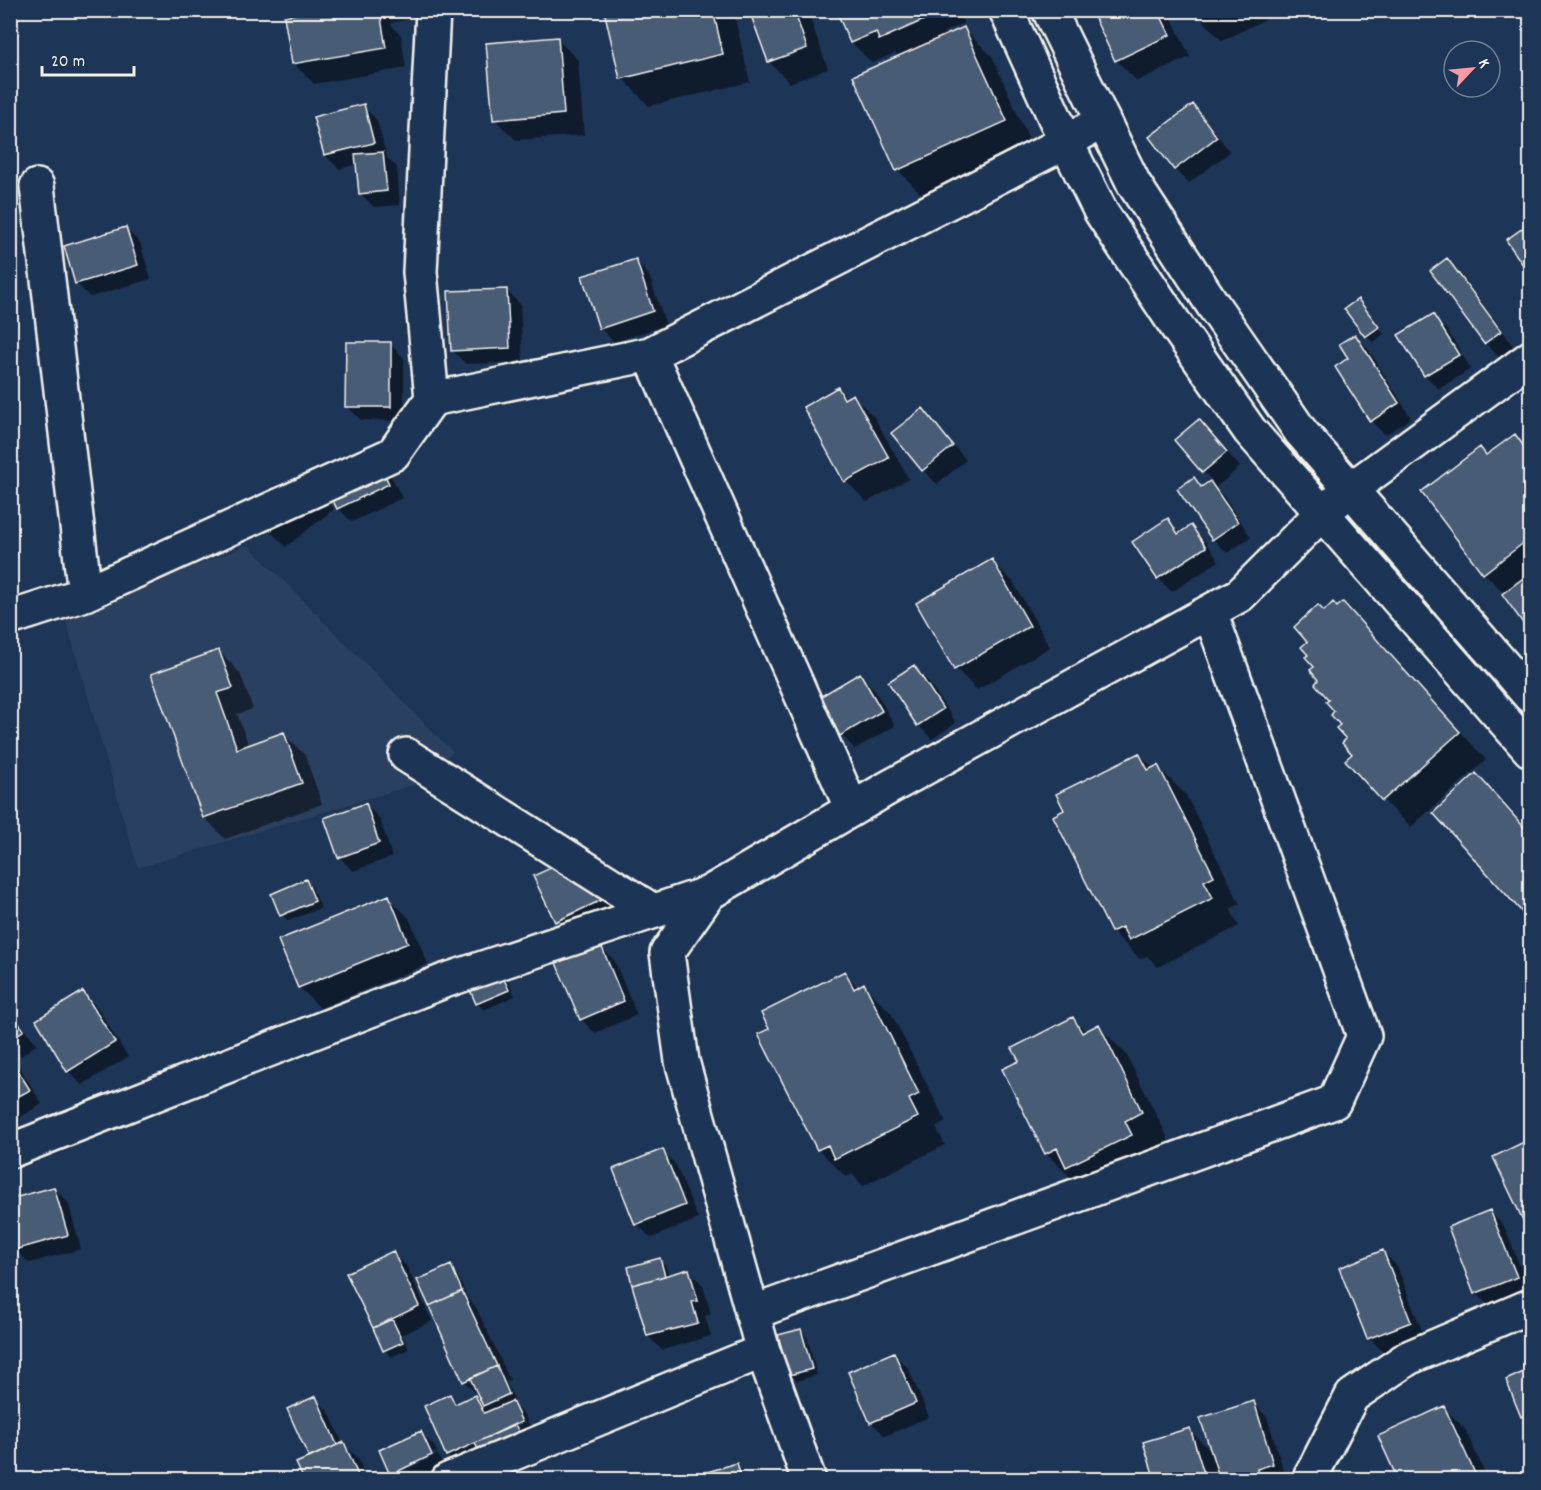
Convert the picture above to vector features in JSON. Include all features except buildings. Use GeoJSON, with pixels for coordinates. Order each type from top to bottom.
{"type":"FeatureCollection","features":[{"type":"Feature","properties":{"kind":"street"},"geometry":{"type":"LineString","coordinates":[[10,618],[85,594],[393,453],[432,399],[420,272],[434,10]]}},
{"type":"Feature","properties":{"kind":"street"},"geometry":{"type":"LineString","coordinates":[[1006,10],[1066,142],[1101,212],[1177,327],[1250,431],[1530,750]]}},
{"type":"Feature","properties":{"kind":"street"},"geometry":{"type":"LineString","coordinates":[[1049,10],[1134,184],[1213,305],[1301,432],[1527,686]]}},
{"type":"Feature","properties":{"kind":"street"},"geometry":{"type":"LineString","coordinates":[[432,399],[650,354],[1103,121]]}},
{"type":"Feature","properties":{"kind":"street"},"geometry":{"type":"LineString","coordinates":[[37,186],[85,594]]}},
{"type":"Feature","properties":{"kind":"street"},"geometry":{"type":"LineString","coordinates":[[650,354],[852,809]]}},
{"type":"Feature","properties":{"kind":"street"},"geometry":{"type":"LineString","coordinates":[[10,1151],[444,981],[709,893],[852,809],[1240,595],[1322,513],[1351,489],[1530,358]]}},
{"type":"Feature","properties":{"kind":"street"},"geometry":{"type":"LineString","coordinates":[[752,1313],[1334,1102],[1364,1036],[1210,612]]}},
{"type":"Feature","properties":{"kind":"street"},"geometry":{"type":"LineString","coordinates":[[406,755],[653,911]]}},
{"type":"Feature","properties":{"kind":"street"},"geometry":{"type":"LineString","coordinates":[[709,893],[667,953],[682,1061],[763,1351],[808,1479]]}},
{"type":"Feature","properties":{"kind":"street"},"geometry":{"type":"LineString","coordinates":[[1309,1479],[1352,1396],[1408,1358],[1530,1306]]}},
{"type":"Feature","properties":{"kind":"street"},"geometry":{"type":"LineString","coordinates":[[448,1479],[763,1351]]}},
{"type":"Feature","properties":{"kind":"shaded area"},"geometry":{"type":"Polygon","coordinates":[[[248,545],[453,752],[413,785],[138,868],[66,621],[132,590],[248,545]]]}}]}
